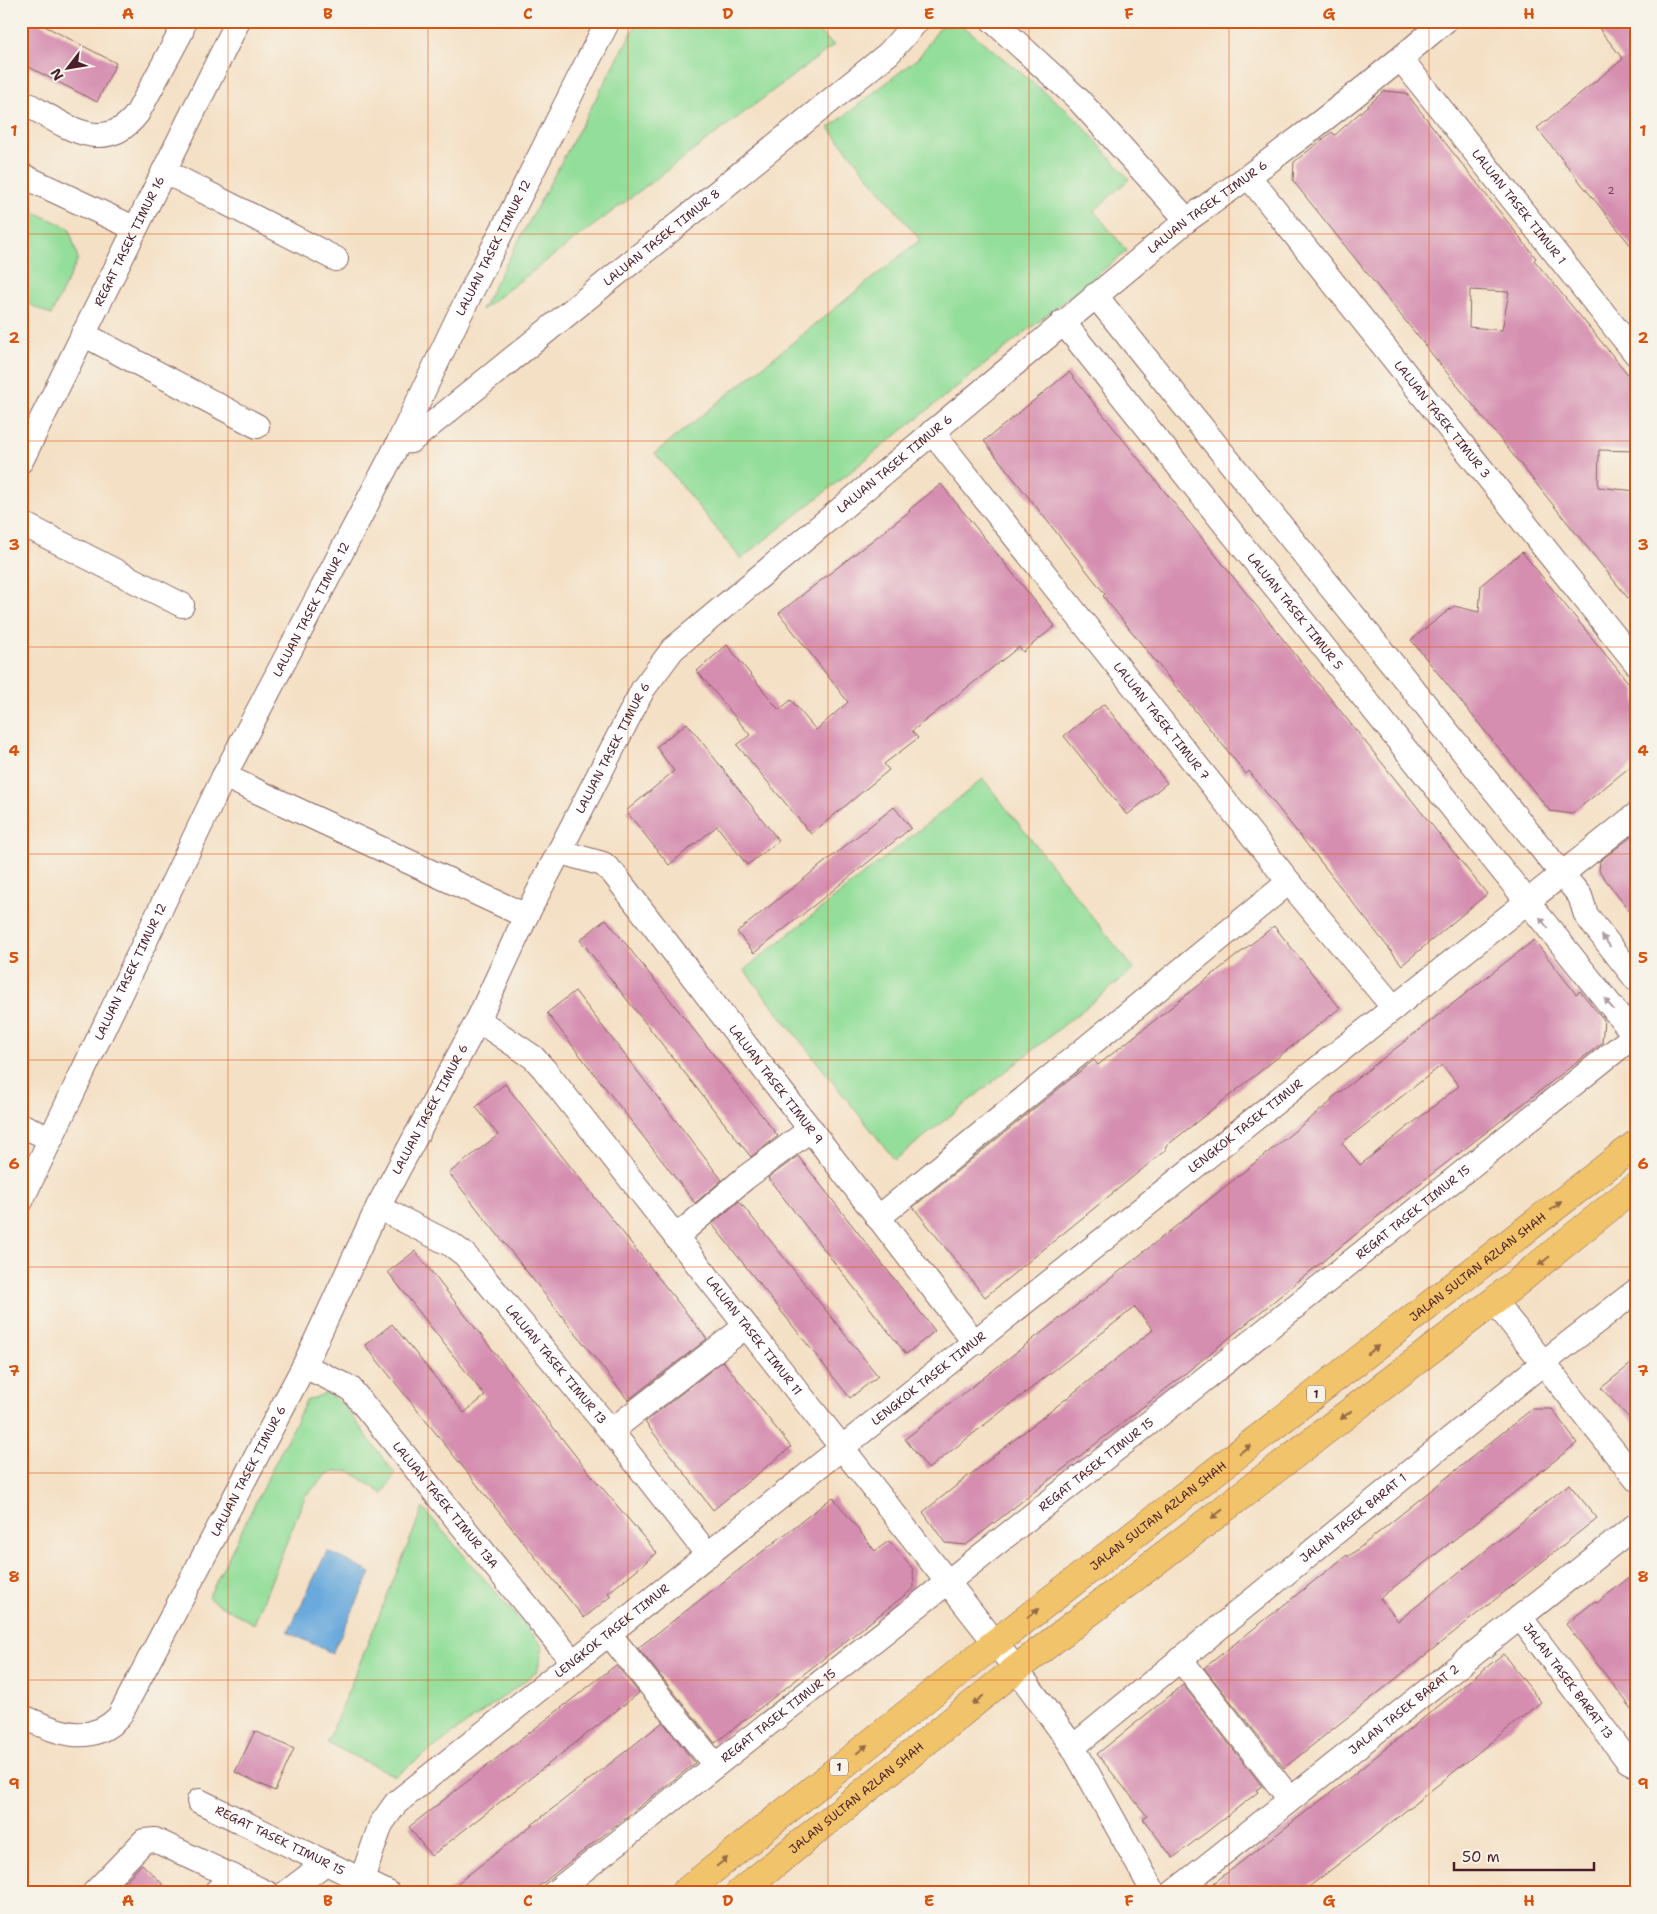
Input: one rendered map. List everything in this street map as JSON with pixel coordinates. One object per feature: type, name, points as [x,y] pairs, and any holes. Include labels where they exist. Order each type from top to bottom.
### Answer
[{"type":"main road","name":"JALAN SULTAN AZLAN SHAH","points":[[684,1893],[995,1642],[1636,1144]]},
{"type":"main road","name":"JALAN SULTAN AZLAN SHAH","points":[[740,1893],[1016,1669],[1494,1301],[1636,1186]]},
{"type":"street","points":[[21,102],[84,133],[98,137],[112,135],[128,126],[137,114],[181,32],[184,21]]},
{"type":"street","name":"REGAT TASEK TIMUR 16","points":[[21,461],[134,228],[238,21]]},
{"type":"street","name":"LALUAN TASEK TIMUR 12","points":[[21,1201],[224,776],[399,442],[456,320],[608,21]]},
{"type":"street","name":"LALUAN TASEK TIMUR 8","points":[[399,442],[411,441],[889,53],[917,21]]},
{"type":"street","points":[[993,21],[1077,98],[1187,220]]},
{"type":"street","name":"LALUAN TASEK TIMUR 6","points":[[21,1716],[67,1734],[99,1732],[109,1727],[119,1717],[304,1366],[378,1207],[478,1020],[526,916],[643,688],[673,650],[1095,295],[1187,220],[1249,177],[1401,59],[1445,21]]},
{"type":"street","name":"LALUAN TASEK TIMUR 1","points":[[1401,59],[1636,354]]},
{"type":"street","points":[[164,171],[336,259]]},
{"type":"street","points":[[21,175],[134,228]]},
{"type":"street","name":"LALUAN TASEK TIMUR 3","points":[[1249,177],[1636,663]]},
{"type":"street","points":[[1095,295],[1580,896],[1586,915],[1636,979]]},
{"type":"street","name":"LALUAN TASEK TIMUR 5","points":[[1063,322],[1527,900]]},
{"type":"street","points":[[83,334],[257,426]]},
{"type":"street","name":"LALUAN TASEK TIMUR 7","points":[[932,432],[1289,882],[1394,1008]]},
{"type":"street","points":[[21,523],[182,605]]},
{"type":"street","points":[[224,776],[526,916]]},
{"type":"street","name":"LENGKOK TASEK TIMUR","points":[[362,1880],[381,1824],[396,1803],[1636,815]]},
{"type":"street","name":"LALUAN TASEK TIMUR 9","points":[[560,852],[602,864],[613,873],[975,1343]]},
{"type":"street","points":[[878,1218],[1289,882]]},
{"type":"street","points":[[1580,896],[1597,903],[1636,953]]},
{"type":"street","points":[[1527,900],[1583,973],[1635,1036]]},
{"type":"street","name":"LALUAN TASEK TIMUR 11","points":[[478,1020],[533,1057],[544,1069],[1016,1669],[1073,1746],[1154,1893]]},
{"type":"street","name":"REGAT TASEK TIMUR 15","points":[[554,1893],[948,1583],[1635,1036]]},
{"type":"street","points":[[21,1124],[51,1139]]},
{"type":"street","points":[[676,1237],[746,1178],[811,1129]]},
{"type":"street","name":"LALUAN TASEK TIMUR 13","points":[[378,1207],[452,1245],[465,1255],[612,1431],[708,1555]]},
{"type":"street","name":"JALAN TASEK BARAT 1","points":[[1073,1746],[1543,1363],[1636,1291]]},
{"type":"street","points":[[1494,1301],[1636,1479]]},
{"type":"street","points":[[612,1431],[746,1326]]},
{"type":"street","name":"LALUAN TASEK TIMUR 13A","points":[[304,1366],[350,1388],[573,1662]]},
{"type":"street","name":"JALAN TASEK BARAT 2","points":[[1173,1893],[1636,1525]]},
{"type":"street","name":"JALAN TASEK BARAT 13","points":[[1520,1617],[1628,1761],[1636,1765]]},
{"type":"street","points":[[609,1634],[715,1765]]},
{"type":"street","points":[[1180,1659],[1290,1799]]},
{"type":"street","name":"REGAT TASEK TIMUR 15","points":[[199,1801],[324,1864],[388,1893]]},
{"type":"street","points":[[94,1893],[144,1841],[149,1840],[155,1840],[267,1893]]},
{"type":"street","points":[[286,1893],[324,1864]]},
{"type":"street","points":[[215,1893],[232,1876]]},
{"type":"green space","points":[[638,21],[806,21],[834,45],[481,310]]},
{"type":"green space","points":[[962,25],[1075,117],[1129,179],[1094,211],[1127,251],[741,559],[655,453],[920,240],[829,128],[919,57],[941,26]]},
{"type":"green space","points":[[21,206],[69,228],[78,259],[51,315],[21,300]]},
{"type":"green space","points":[[983,779],[1134,969],[895,1160],[744,970]]},
{"type":"green space","points":[[326,1393],[342,1403],[395,1474],[383,1494],[350,1471],[329,1473],[305,1496],[254,1624],[208,1598],[306,1401]]},
{"type":"green space","points":[[423,1508],[543,1647],[537,1672],[395,1776],[327,1743]]},
{"type":"water","points":[[327,1551],[371,1573],[332,1653],[288,1632]]},
{"type":"building","points":[[21,21],[35,21],[116,63],[97,102],[21,63]]},
{"type":"building","points":[[1593,21],[1636,21],[1636,252],[1537,128],[1623,59]]},
{"type":"building","points":[[1384,91],[1406,93],[1536,258],[1534,260],[1636,384],[1636,451],[1599,450],[1598,487],[1636,491],[1636,608],[1293,181],[1294,162],[1332,132],[1335,135]],"holes":[[[1470,290],[1509,292],[1502,330],[1469,327]]]},
{"type":"building","points":[[1069,372],[1487,894],[1402,965],[1249,771],[1246,774],[1103,596],[1105,594],[984,441]]},
{"type":"building","points":[[941,484],[1055,626],[1023,652],[1019,647],[912,731],[918,738],[884,764],[889,770],[811,834],[737,745],[750,735],[697,671],[727,645],[779,710],[791,700],[816,730],[848,702],[779,613],[910,511]]},
{"type":"building","points":[[1522,552],[1636,692],[1636,762],[1572,814],[1550,811],[1411,640],[1454,606],[1479,612],[1481,585]]},
{"type":"building","points":[[1104,704],[1167,783],[1127,815],[1064,736]]},
{"type":"building","points":[[687,723],[779,841],[747,865],[717,826],[669,865],[626,811],[674,771],[656,747]]},
{"type":"building","points":[[894,807],[911,828],[754,953],[737,932]]},
{"type":"building","points":[[1636,833],[1636,920],[1599,871],[1600,861]]},
{"type":"building","points":[[606,919],[778,1136],[751,1157],[580,940]]},
{"type":"building","points":[[1274,926],[1340,1008],[1165,1147],[1167,1149],[985,1297],[913,1207],[1094,1060],[1098,1065]]},
{"type":"building","points":[[1534,940],[1576,994],[1580,991],[1604,1020],[1602,1043],[1393,1204],[1176,1381],[966,1545],[945,1543],[923,1512],[1153,1330],[1135,1307],[928,1469],[905,1439],[1100,1287],[1332,1101],[1331,1099]],"holes":[[[1442,1065],[1459,1086],[1360,1165],[1342,1143]]]},
{"type":"building","points":[[575,991],[722,1180],[695,1203],[547,1013]]},
{"type":"building","points":[[505,1084],[707,1339],[628,1400],[449,1173],[498,1135],[476,1107]]},
{"type":"building","points":[[798,1156],[935,1331],[906,1354],[768,1178]]},
{"type":"building","points":[[739,1201],[878,1376],[850,1398],[712,1224]]},
{"type":"building","points":[[415,1251],[582,1464],[657,1553],[608,1593],[611,1596],[584,1618],[365,1345],[392,1324],[464,1413],[485,1396],[388,1272]]},
{"type":"building","points":[[1636,1360],[1636,1425],[1601,1388]]},
{"type":"building","points":[[723,1361],[791,1447],[713,1510],[645,1422]]},
{"type":"building","points":[[1532,1409],[1552,1409],[1577,1443],[1380,1598],[1398,1621],[1569,1484],[1597,1518],[1284,1768],[1204,1668],[1347,1555],[1348,1557]]},
{"type":"building","points":[[833,1497],[875,1551],[889,1541],[913,1569],[914,1588],[715,1743],[638,1648]]},
{"type":"building","points":[[1636,1572],[1636,1714],[1566,1624],[1595,1601],[1597,1603]]},
{"type":"building","points":[[1503,1654],[1541,1702],[1368,1841],[1301,1893],[1201,1893],[1338,1787]]},
{"type":"building","points":[[616,1665],[639,1693],[431,1856],[409,1827]]},
{"type":"building","points":[[1183,1685],[1262,1786],[1256,1790],[1258,1792],[1173,1858],[1143,1819],[1147,1816],[1097,1754]]},
{"type":"building","points":[[663,1722],[695,1763],[530,1893],[445,1893]]},
{"type":"building","points":[[255,1731],[294,1749],[275,1791],[235,1772]]},
{"type":"building","points":[[142,1864],[172,1893],[114,1893]]}]
